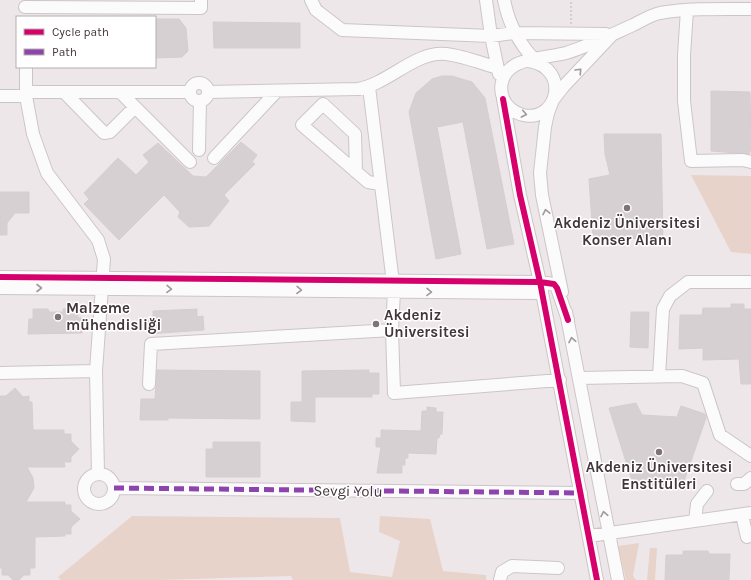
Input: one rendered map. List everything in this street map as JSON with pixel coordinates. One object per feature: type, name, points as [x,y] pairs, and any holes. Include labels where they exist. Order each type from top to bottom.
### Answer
[{"type":"street","points":[[26,8],[135,4],[201,8],[201,0]]},
{"type":"street","points":[[311,0],[316,10],[342,30],[491,36],[514,33],[612,34]]},
{"type":"street","points":[[486,0],[491,36],[520,195],[560,380],[597,580]]},
{"type":"street","points":[[504,0],[514,33],[534,61],[546,67],[552,74],[555,83],[556,92],[548,113],[545,127],[540,173],[542,195],[568,320],[618,580]]},
{"type":"street","points":[[612,34],[563,87],[548,108],[540,113],[532,116],[515,112],[502,94],[504,77],[512,67],[520,62],[534,61],[567,52],[659,13],[683,7],[751,9]]},
{"type":"street","points":[[683,7],[684,102],[691,161],[743,160],[751,162]]},
{"type":"street","points":[[199,150],[204,97],[206,86],[200,83],[193,85],[190,92],[192,98],[204,97],[276,92],[358,89],[369,87],[424,57],[446,54],[498,68]]},
{"type":"street","points":[[26,68],[26,94],[33,134],[47,173],[98,240],[104,259],[104,283],[96,371],[98,474]]},
{"type":"street","points":[[369,87],[393,286],[392,330],[394,394],[560,380]]},
{"type":"street","points":[[64,92],[104,133],[110,132],[135,107]]},
{"type":"street","points":[[0,96],[64,92],[190,92]]},
{"type":"street","points":[[120,92],[190,162]]},
{"type":"street","points":[[177,149],[199,150],[218,154],[276,92]]},
{"type":"street","points":[[356,172],[355,134],[323,104],[302,125],[356,172],[368,182],[380,184]]},
{"type":"street","points":[[0,277],[104,283],[541,287],[554,284],[557,288],[568,320]]},
{"type":"street","points":[[659,376],[663,309],[673,292],[688,282],[751,282]]},
{"type":"street","points":[[0,288],[104,283]]},
{"type":"street","points":[[149,384],[151,344],[392,330]]},
{"type":"street","points":[[0,373],[57,376],[96,371]]},
{"type":"street","points":[[579,378],[682,376],[703,383],[720,436],[751,456]]},
{"type":"street","points":[[98,474],[109,478],[114,488],[114,494],[106,503],[94,504],[89,501],[84,490],[84,484],[88,479],[98,474]]},
{"type":"street","points":[[737,484],[744,484],[751,478]]},
{"type":"street","name":"Sevgi Yolu","points":[[114,488],[581,493]]},
{"type":"street","points":[[696,521],[697,504],[707,491]]},
{"type":"street","points":[[589,536],[746,514],[747,537]]},
{"type":"street","points":[[500,580],[502,572],[512,566],[558,568]]},
{"type":"path","points":[[571,0],[571,34]]},
{"type":"shaded area","points":[[691,175],[751,176],[751,254],[731,252]]},
{"type":"shaded area","points":[[132,516],[340,518],[350,572],[392,577],[400,541],[379,532],[380,516],[430,519],[443,571],[486,575],[486,580],[293,580],[291,576],[161,580],[61,580],[58,577]]},
{"type":"shaded area","points":[[639,543],[633,576],[636,580],[626,580],[618,546]]},
{"type":"shaded area","points":[[650,548],[657,548],[655,580],[647,580]]},
{"type":"building","points":[[156,19],[179,19],[186,28],[188,51],[182,57],[156,58]]},
{"type":"building","points":[[213,22],[300,23],[300,48],[214,48]]},
{"type":"building","points":[[442,76],[452,76],[472,82],[485,98],[514,244],[487,249],[463,122],[437,127],[461,254],[436,259],[409,112],[416,93],[432,79]]},
{"type":"building","points":[[711,91],[750,92],[751,149],[749,154],[711,151]]},
{"type":"building","name":"Akdeniz Üniversitesi Konser Alanı","points":[[604,134],[661,134],[663,240],[593,237],[589,179],[610,175],[605,154]]},
{"type":"building","points":[[241,142],[257,155],[252,162],[255,164],[224,195],[229,201],[209,226],[189,227],[178,217],[180,212],[164,195],[119,240],[84,204],[89,199],[84,193],[118,158],[136,175],[149,162],[143,155],[158,143],[193,176],[206,177]]},
{"type":"building","points":[[0,192],[29,192],[29,213],[15,213],[7,223],[7,235],[0,235]]},
{"type":"building","points":[[731,304],[744,304],[744,309],[751,309],[751,384],[741,384],[739,359],[703,360],[703,348],[679,349],[680,315],[702,315],[703,308],[731,308]]},
{"type":"building","points":[[78,308],[78,318],[82,318],[82,333],[28,334],[29,319],[33,319],[33,309],[48,309],[49,312],[63,312],[63,309]]},
{"type":"building","points":[[197,309],[197,317],[203,316],[204,330],[148,334],[148,320],[153,319],[153,311]]},
{"type":"building","points":[[631,312],[649,312],[648,348],[630,347]]},
{"type":"building","points":[[157,370],[260,371],[260,419],[168,418],[168,420],[140,420],[141,399],[155,399]]},
{"type":"building","points":[[369,370],[369,373],[379,373],[379,394],[372,394],[372,397],[315,397],[315,422],[291,421],[291,402],[302,402],[302,371]]},
{"type":"building","points":[[15,388],[23,397],[29,396],[29,402],[32,402],[33,430],[64,430],[64,434],[71,434],[71,441],[79,449],[71,457],[71,462],[64,462],[65,467],[27,467],[33,478],[34,488],[26,502],[65,502],[65,505],[71,505],[71,511],[80,519],[71,527],[71,534],[65,534],[65,536],[35,537],[35,568],[30,568],[30,575],[24,575],[19,580],[13,580],[8,575],[2,575],[2,568],[0,568],[0,396],[6,396]]},
{"type":"building","name":"Akdeniz Üniversitesi Enstitüleri","points":[[636,403],[642,415],[677,417],[681,406],[705,414],[706,418],[682,487],[634,487],[609,408]]},
{"type":"building","points":[[427,407],[436,408],[436,412],[443,412],[442,434],[440,434],[439,438],[437,438],[436,454],[408,453],[408,458],[405,458],[405,465],[402,465],[402,473],[377,473],[381,447],[376,447],[376,438],[381,438],[381,430],[421,431],[422,411],[427,411]]},
{"type":"building","points":[[213,442],[260,442],[260,477],[206,477],[206,449],[213,449]]},
{"type":"building","points":[[683,551],[708,551],[709,554],[730,554],[729,580],[665,580],[666,555],[683,555]]},
{"type":"marked path","points":[[114,488],[581,493]]},
{"type":"cycle path","points":[[503,99],[520,195],[540,282],[597,580]]},
{"type":"cycle path","points":[[0,277],[540,282],[554,284],[557,288],[568,320]]},
{"type":"place","name":"Akdeniz Üniversitesi Konser Alanı","points":[[627,208]]},
{"type":"place","name":"Malzeme mühendisliği","points":[[58,317]]},
{"type":"place","name":"Akdeniz Üniversitesi","points":[[376,324]]},
{"type":"place","name":"Akdeniz Üniversitesi Enstitüleri","points":[[659,452]]}]
